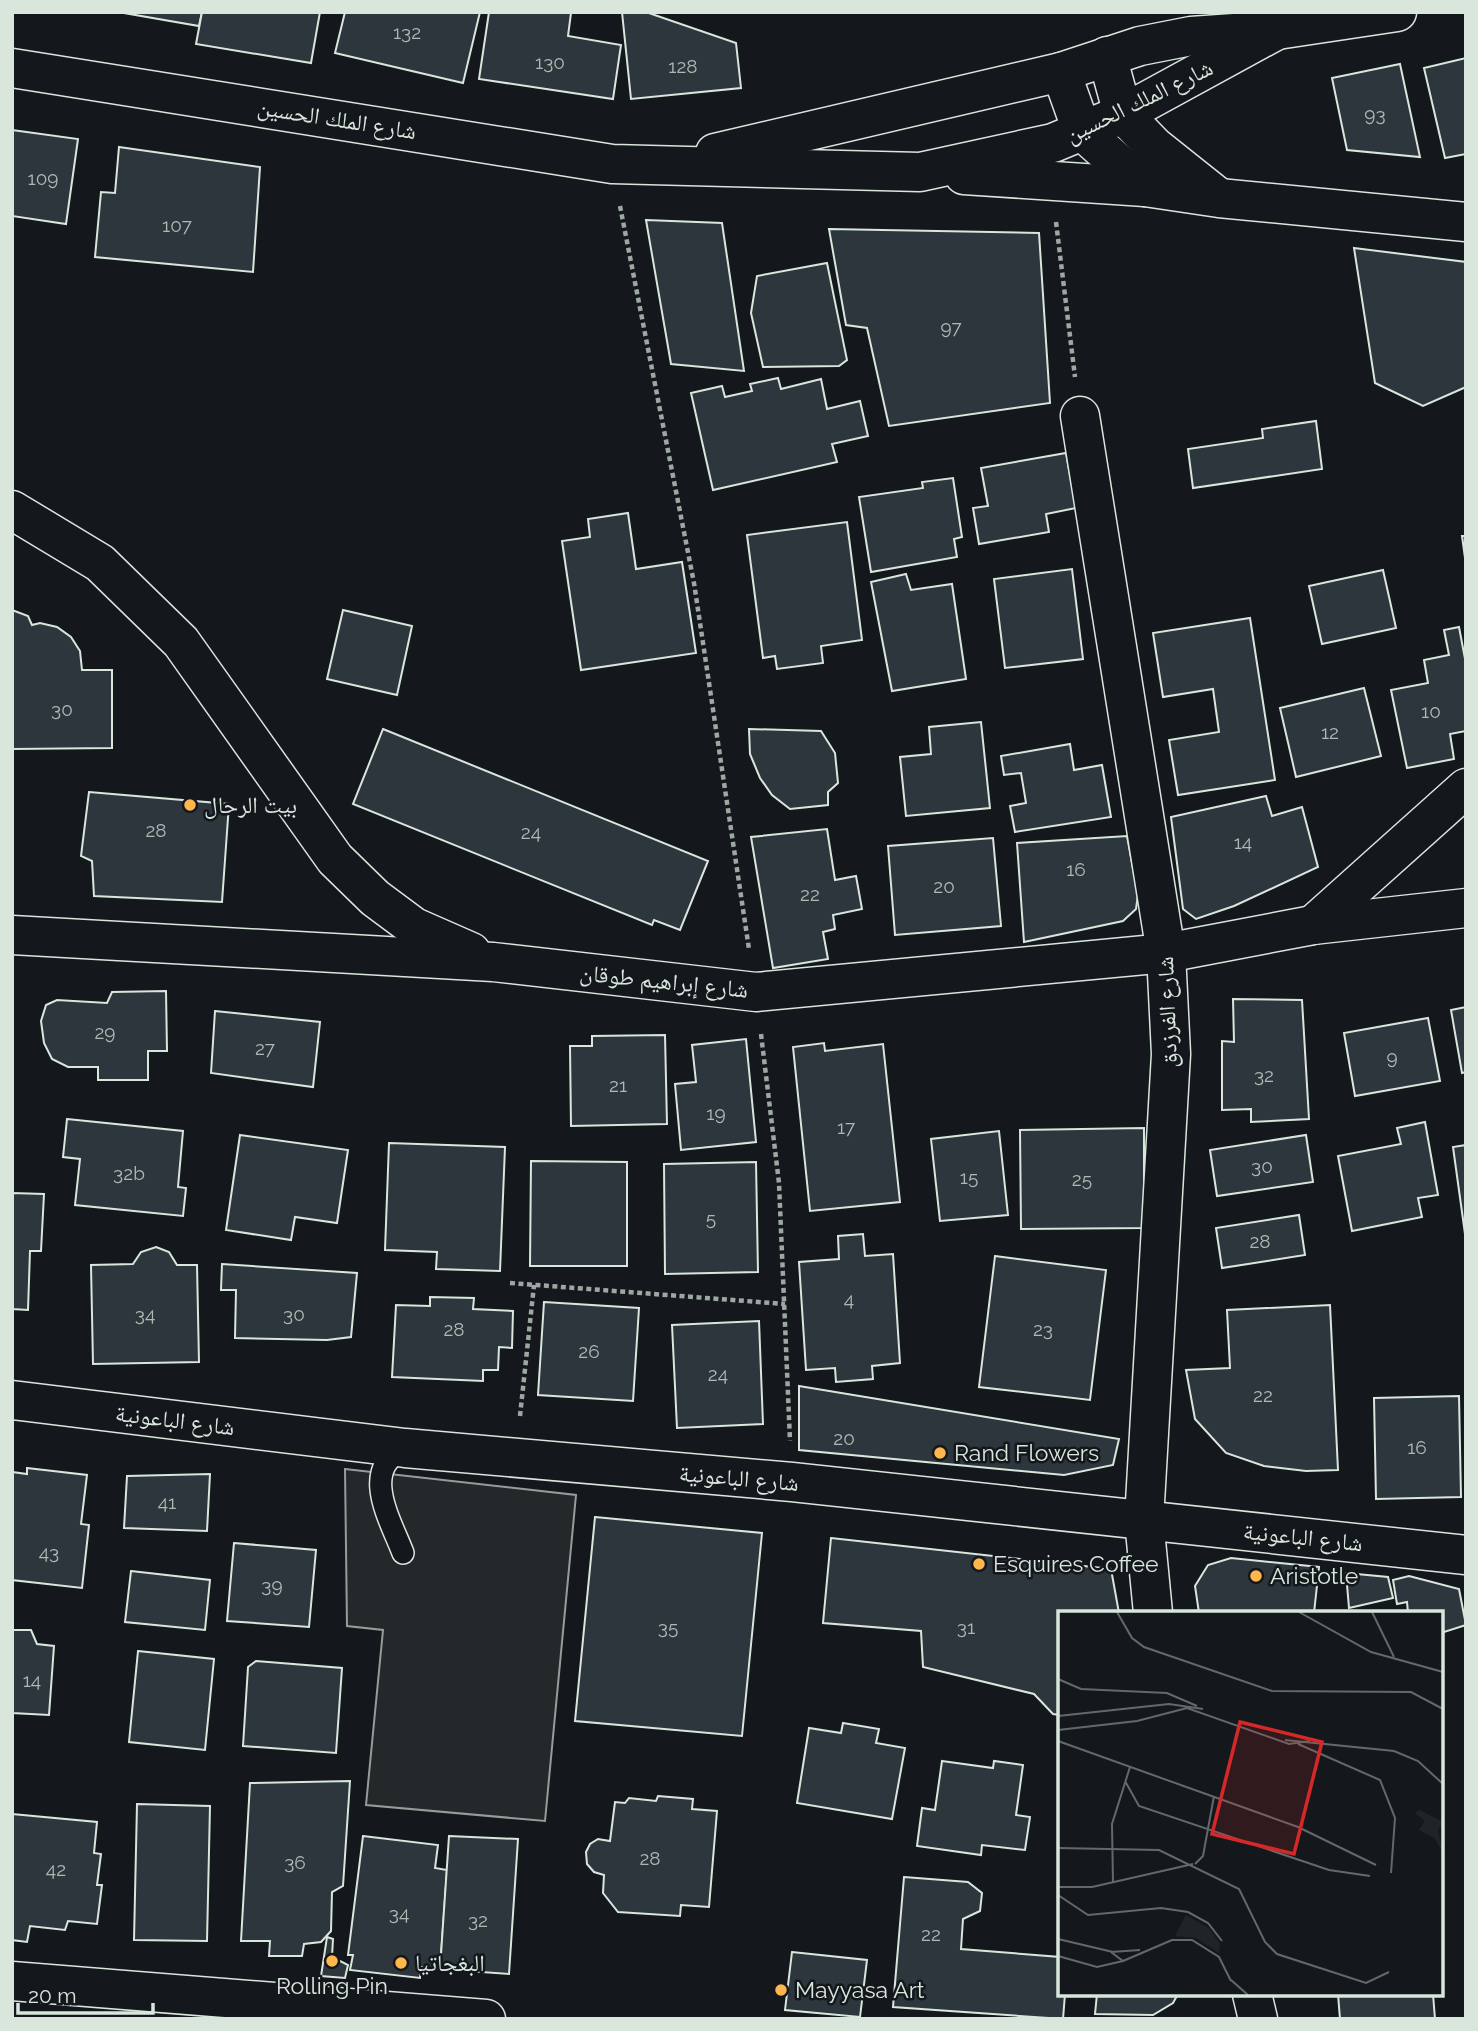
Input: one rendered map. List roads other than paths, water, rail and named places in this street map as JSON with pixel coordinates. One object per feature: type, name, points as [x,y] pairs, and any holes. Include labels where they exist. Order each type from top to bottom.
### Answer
[{"type":"street","name":"شارع الملك الحسين","points":[[662,166],[1061,72],[1140,46],[1191,36],[1277,30],[1397,12]]},
{"type":"street","name":"شارع الملك الحسين","points":[[12,68],[612,164],[920,172],[1054,143],[1123,114],[1277,30]]},
{"type":"street","points":[[1108,56],[1123,114],[1154,146],[1219,198]]},
{"type":"street","points":[[1061,72],[1082,131],[1145,187]]},
{"type":"street","points":[[920,172],[1145,187],[1219,198],[1466,222]]},
{"type":"street","name":"شارع الفرزدق","points":[[1080,416],[1166,953],[1171,1054],[1144,1520],[1153,1611]]},
{"type":"street","points":[[12,510],[100,563],[181,642],[335,859],[375,898],[414,927],[493,962]]},
{"type":"street","points":[[1313,925],[1466,788]]},
{"type":"street","name":"شارع إبراهيم طوقان","points":[[12,935],[493,962],[756,992],[1166,953],[1313,925],[1466,908]]},
{"type":"street","name":"شارع الباعونية","points":[[12,1400],[405,1448],[792,1482],[1466,1555]]},
{"type":"street","points":[[12,1981],[486,2019]]},
{"type":"street","points":[[1252,1996],[1258,2019]]},
{"type":"lane","points":[[403,1553],[380,1493],[379,1479],[384,1463],[405,1448]]},
{"type":"place","name":"بيت الرحال","points":[[190,805]]},
{"type":"place","name":"Rand Flowers","points":[[940,1453]]},
{"type":"place","name":"Esquires Coffee","points":[[979,1564]]},
{"type":"place","name":"Aristotle","points":[[1256,1576]]},
{"type":"place","name":"Rolling Pin","points":[[332,1961]]},
{"type":"place","name":"البغجاتيا","points":[[401,1963]]},
{"type":"place","name":"Mayyasa Art","points":[[781,1990]]}]
